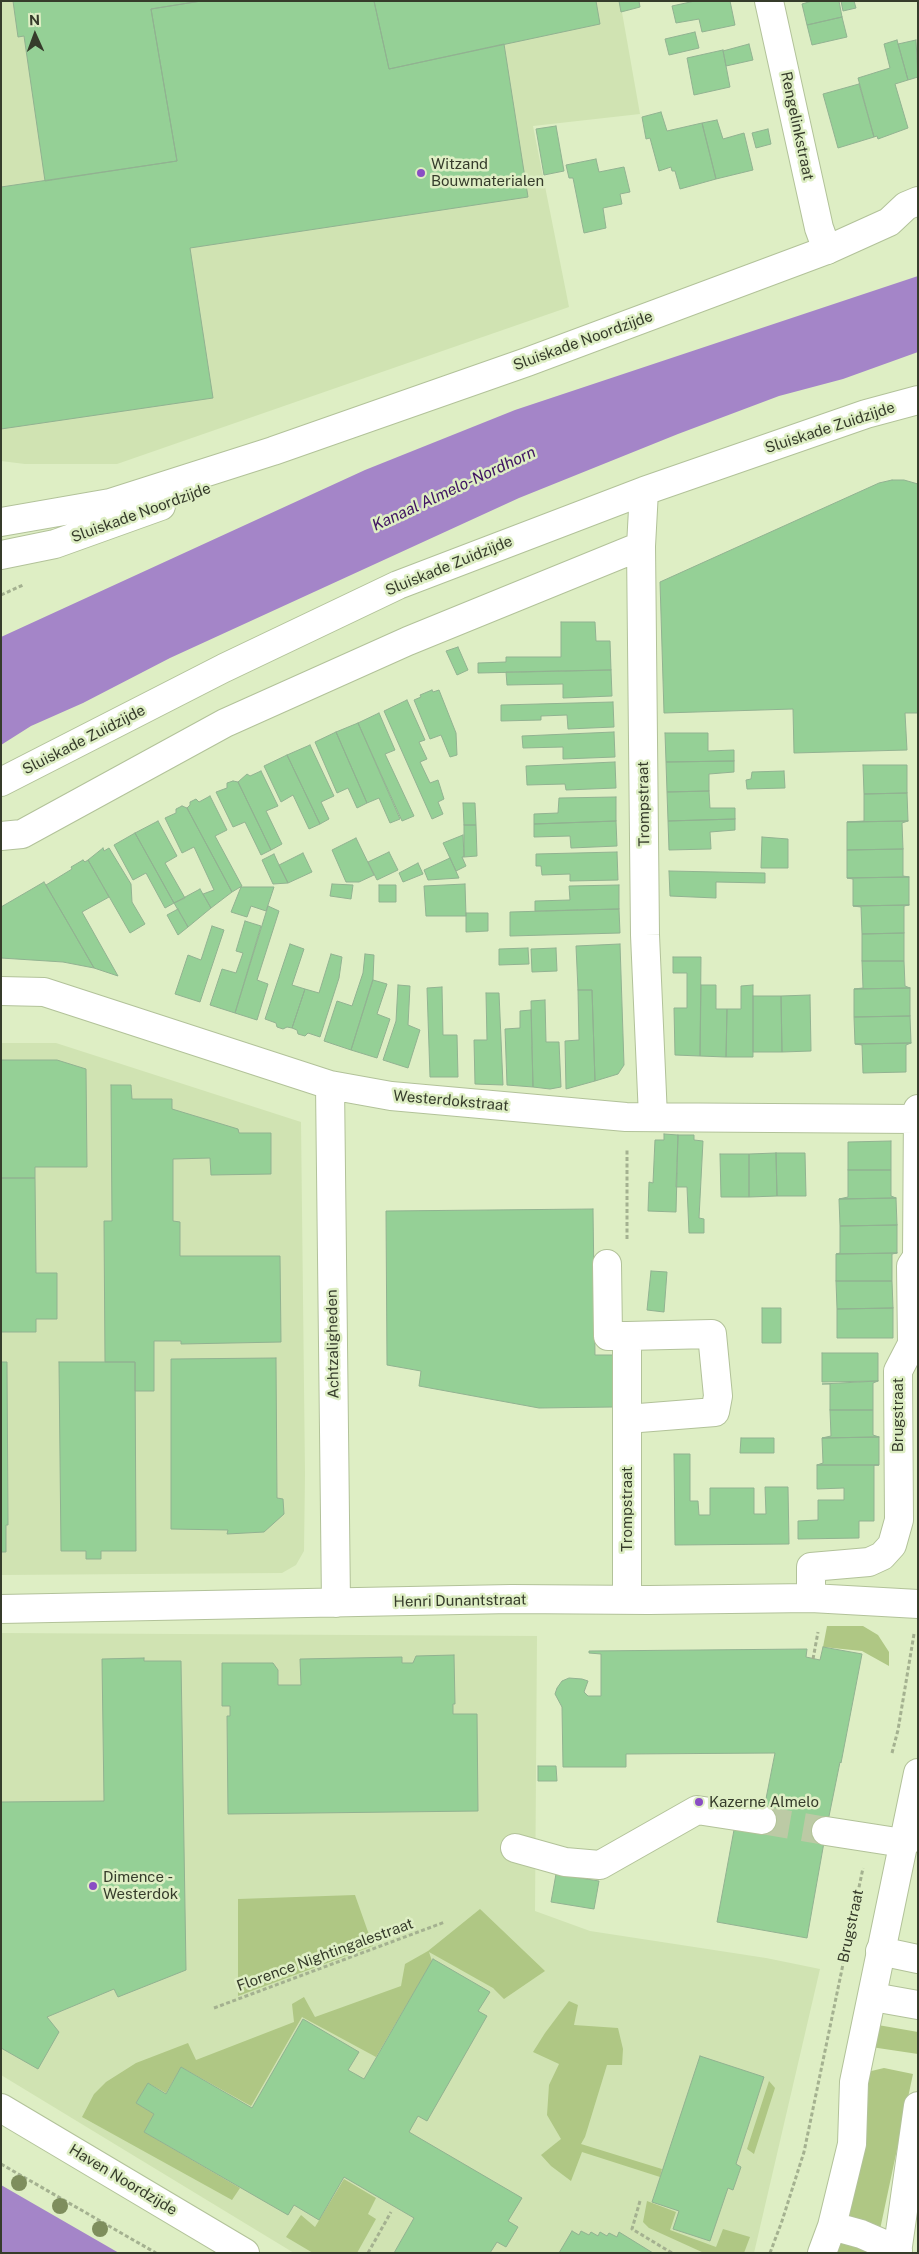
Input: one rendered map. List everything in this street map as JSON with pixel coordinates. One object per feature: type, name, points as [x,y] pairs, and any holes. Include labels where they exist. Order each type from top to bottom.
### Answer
[{"type":"street","name":"Rengelinkstraat","points":[[769,1],[819,228],[827,250]]},
{"type":"street","name":"Sluiskade Noordzijde","points":[[1,522],[110,503],[273,451],[527,362],[827,250],[889,222],[906,206],[918,201]]},
{"type":"street","name":"Sluiskade Noordzijde","points":[[889,222],[911,225],[918,223]]},
{"type":"street","name":"Sluiskade Zuidzijde","points":[[1,782],[224,668],[398,585],[644,491],[866,414],[918,400]]},
{"type":"street","name":"Sluiskade Noordzijde","points":[[1,555],[55,544],[238,477],[273,451]]},
{"type":"street","name":"Trompstraat","points":[[644,491],[641,546],[645,935],[653,1117]]},
{"type":"street","points":[[1,836],[22,834],[225,723],[408,641],[641,546]]},
{"type":"street","name":"Westerdokstraat","points":[[1,991],[44,992],[330,1084],[391,1096],[626,1117],[917,1114]]},
{"type":"street","name":"Achtzaligheden","points":[[330,1084],[336,1603]]},
{"type":"street","name":"Brugstraat","points":[[811,1598],[811,1567],[869,1562],[882,1556],[892,1545],[899,1520],[898,1371],[912,1344],[911,1266],[917,1257],[917,1114]]},
{"type":"street","points":[[607,1264],[608,1336],[712,1334],[718,1396],[715,1412],[627,1419]]},
{"type":"street","name":"Trompstraat","points":[[627,1336],[627,1600]]},
{"type":"street","name":"Henri Dunantstraat","points":[[1,1609],[511,1599],[811,1598],[917,1604]]},
{"type":"street","points":[[822,2253],[832,2226],[852,2144],[854,2082],[873,1997],[880,1951],[910,1839],[918,1773]]},
{"type":"street","points":[[515,1848],[565,1862],[600,1865],[697,1810],[762,1820]]},
{"type":"street","points":[[826,1831],[870,1839],[910,1839]]},
{"type":"street","points":[[880,1951],[918,1959]]},
{"type":"street","points":[[873,1997],[918,2005]]},
{"type":"street","points":[[832,2226],[861,2234],[897,2251],[918,2106]]},
{"type":"street","name":"Haven Noordzijde","points":[[1,2108],[245,2253]]},
{"type":"path","points":[[626,1117],[627,1243]]},
{"type":"path","points":[[891,1757],[912,1649],[917,1604]]},
{"type":"path","points":[[813,1659],[818,1632]]},
{"type":"path","name":"Brugstraat","points":[[770,2253],[804,2152],[870,1839]]},
{"type":"path","name":"Florence Nightingalestraat","points":[[214,2008],[445,1922]]},
{"type":"path","points":[[1,2164],[156,2253]]},
{"type":"path","points":[[640,2201],[632,2229],[672,2253]]},
{"type":"path","points":[[368,2253],[392,2212]]},
{"type":"shaded area","points":[[1,1],[620,1],[640,114],[533,126],[569,307],[117,464],[25,464],[1,461]]},
{"type":"shaded area","points":[[1,1043],[56,1043],[301,1122],[305,1474],[304,1551],[296,1565],[282,1573],[1,1575]]},
{"type":"shaded area","points":[[827,1626],[863,1626],[878,1635],[889,1652],[889,1666],[862,1651],[823,1647]]},
{"type":"shaded area","points":[[1,1633],[537,1636],[535,1911],[590,1931],[766,1958],[820,1969],[754,2253],[294,2253],[1,2075]]},
{"type":"shaded area","points":[[355,1895],[373,1946],[238,1996],[238,1899]]},
{"type":"shaded area","points":[[480,1909],[545,1971],[504,1999],[493,1988],[429,1952],[432,1961],[376,2057],[302,2017],[251,2106],[181,2067],[166,2093],[148,2083],[136,2103],[154,2114],[144,2132],[240,2188],[232,2200],[82,2117],[94,2094],[106,2082],[136,2063],[188,2043],[196,2060],[294,2022],[292,2004],[304,1997],[315,2017],[401,1986],[405,1964],[428,1951]]},
{"type":"shaded area","points":[[569,2001],[578,2005],[574,2025],[618,2028],[623,2049],[622,2065],[607,2065],[585,2137],[581,2144],[662,2169],[660,2177],[582,2152],[571,2181],[551,2166],[541,2155],[561,2139],[547,2115],[549,2085],[559,2064],[533,2052]]},
{"type":"shaded area","points":[[878,2025],[918,2032],[918,2054],[871,2047]]},
{"type":"shaded area","points":[[884,2068],[913,2074],[875,2253],[831,2253],[863,2073]]},
{"type":"shaded area","points":[[769,2081],[775,2088],[754,2154],[747,2149]]},
{"type":"shaded area","points":[[344,2179],[376,2198],[368,2214],[376,2219],[357,2253],[313,2253],[286,2237],[301,2215],[315,2227]]},
{"type":"shaded area","points":[[647,2201],[676,2212],[670,2230],[716,2247],[723,2229],[750,2237],[744,2253],[704,2253],[649,2228],[643,2222]]},
{"type":"water","name":"Kanaal Almelo-Nordhorn","points":[[918,276],[918,352],[843,379],[779,396],[678,434],[519,498],[170,658],[83,703],[31,726],[1,745],[1,637],[365,470],[515,410]]},
{"type":"water","points":[[1,2185],[119,2253],[1,2253]]},
{"type":"building","points":[[13,1],[201,1],[151,9],[177,161],[45,181],[24,36],[18,37]]},
{"type":"building","points":[[201,1],[374,1],[389,69],[504,44],[528,197],[190,248],[213,398],[1,429],[1,187],[177,161],[151,9]]},
{"type":"building","points":[[374,1],[596,1],[600,24],[389,69]]},
{"type":"building","points":[[619,1],[639,1],[640,7],[621,12]]},
{"type":"building","points":[[695,1],[730,1],[735,25],[702,32],[699,19],[676,23],[672,6]]},
{"type":"building","points":[[812,1],[839,1],[842,17],[807,25],[802,4]]},
{"type":"building","points":[[841,1],[854,1],[856,8],[843,11]]},
{"type":"building","points":[[842,17],[847,37],[812,45],[807,25]]},
{"type":"building","points":[[695,32],[699,48],[669,55],[665,39]]},
{"type":"building","points":[[897,40],[908,80],[895,84],[908,128],[878,139],[877,136],[874,137],[858,78],[890,68],[884,44]]},
{"type":"building","points":[[916,40],[918,77],[908,80],[898,44]]},
{"type":"building","points":[[749,44],[753,60],[726,66],[723,51]]},
{"type":"building","points":[[723,50],[730,87],[694,95],[687,58]]},
{"type":"building","points":[[859,84],[874,137],[838,148],[823,94]]},
{"type":"building","points":[[661,112],[667,131],[702,123],[716,179],[680,189],[675,171],[672,171],[671,167],[659,171],[650,138],[646,139],[642,117]]},
{"type":"building","points":[[717,120],[723,139],[744,133],[753,170],[716,179],[702,123]]},
{"type":"building","points":[[556,126],[564,171],[544,175],[536,129]]},
{"type":"building","points":[[768,129],[771,144],[756,148],[752,133]]},
{"type":"building","points":[[596,159],[599,172],[624,167],[630,192],[620,194],[622,204],[603,208],[606,228],[584,233],[573,178],[569,178],[566,165]]},
{"type":"building","points":[[904,480],[918,484],[918,713],[905,713],[907,750],[794,753],[793,709],[664,713],[660,582],[879,483]]},
{"type":"building","points":[[561,622],[595,622],[596,641],[610,641],[611,670],[478,673],[478,663],[506,662],[506,657],[561,657]]},
{"type":"building","points":[[458,647],[468,670],[457,675],[446,651]]},
{"type":"building","points":[[611,670],[612,696],[563,698],[563,684],[507,685],[506,672]]},
{"type":"building","points":[[432,690],[433,692],[439,690],[456,733],[457,755],[450,757],[441,735],[430,739],[414,700]]},
{"type":"building","points":[[407,700],[425,740],[419,742],[427,759],[420,762],[430,783],[438,780],[444,799],[438,802],[443,814],[432,819],[384,711]]},
{"type":"building","points":[[613,702],[614,727],[568,729],[567,715],[541,716],[541,720],[501,721],[501,705]]},
{"type":"building","points":[[379,713],[395,750],[385,754],[414,816],[402,821],[358,723]]},
{"type":"building","points":[[358,723],[400,819],[390,823],[379,798],[367,803],[336,732]]},
{"type":"building","points":[[336,732],[367,803],[357,808],[348,788],[337,793],[315,742]]},
{"type":"building","points":[[614,732],[615,757],[563,759],[563,747],[523,748],[522,736]]},
{"type":"building","points":[[665,733],[708,733],[708,751],[734,750],[734,761],[666,762]]},
{"type":"building","points":[[310,745],[334,796],[321,802],[329,819],[320,824],[287,755]]},
{"type":"building","points":[[287,755],[320,824],[309,829],[293,795],[281,802],[264,766]]},
{"type":"building","points":[[734,761],[734,772],[709,774],[709,791],[667,792],[666,762]]},
{"type":"building","points":[[615,762],[616,788],[566,790],[565,784],[527,785],[526,766]]},
{"type":"building","points":[[863,765],[907,765],[907,793],[864,794]]},
{"type":"building","points":[[261,771],[278,806],[266,811],[282,844],[271,850],[238,782],[247,774],[250,776]]},
{"type":"building","points":[[784,771],[785,788],[747,789],[746,780],[751,779],[752,772]]},
{"type":"building","points":[[238,782],[271,850],[261,855],[245,822],[233,827],[216,792],[227,788],[227,783]]},
{"type":"building","points":[[709,791],[710,808],[735,808],[735,819],[668,821],[667,792]]},
{"type":"building","points":[[907,793],[908,821],[847,822],[864,821],[864,794]]},
{"type":"building","points":[[210,796],[227,830],[215,836],[242,886],[232,892],[187,808],[190,802],[196,799],[199,802]]},
{"type":"building","points":[[616,797],[616,821],[534,824],[534,814],[558,813],[559,798]]},
{"type":"building","points":[[463,803],[475,803],[476,825],[464,825]]},
{"type":"building","points":[[182,806],[187,808],[232,892],[211,908],[203,894],[214,890],[194,847],[182,853],[165,818],[176,813],[176,809]]},
{"type":"building","points":[[735,819],[735,830],[710,832],[711,849],[669,850],[668,821]]},
{"type":"building","points":[[158,821],[177,856],[165,863],[185,898],[174,903],[135,833]]},
{"type":"building","points":[[616,821],[617,846],[571,848],[570,836],[534,837],[534,824]]},
{"type":"building","points":[[908,821],[902,823],[903,849],[847,850],[847,822]]},
{"type":"building","points":[[464,825],[476,825],[477,856],[464,857]]},
{"type":"building","points":[[135,833],[174,903],[165,908],[146,873],[133,880],[114,845]]},
{"type":"building","points":[[463,835],[464,857],[462,857],[466,866],[456,871],[443,843]]},
{"type":"building","points":[[762,837],[788,839],[788,868],[761,868]]},
{"type":"building","points":[[356,838],[374,875],[359,882],[346,882],[332,850]]},
{"type":"building","points":[[103,848],[104,851],[109,848],[131,884],[132,902],[145,924],[130,933],[88,860]]},
{"type":"building","points":[[903,849],[903,876],[909,877],[847,878],[847,850]]},
{"type":"building","points":[[389,852],[398,870],[377,880],[368,862]]},
{"type":"building","points":[[617,852],[618,880],[570,881],[570,874],[542,875],[541,866],[536,866],[536,854]]},
{"type":"building","points":[[303,853],[312,872],[288,883],[279,865]]},
{"type":"building","points":[[274,854],[288,883],[273,884],[262,860]]},
{"type":"building","points":[[450,858],[459,878],[428,880],[424,870]]},
{"type":"building","points":[[83,860],[85,862],[88,860],[109,897],[82,912],[118,976],[94,968],[46,885]]},
{"type":"building","points":[[418,863],[423,874],[403,882],[399,873]]},
{"type":"building","points":[[669,871],[765,873],[765,883],[716,882],[716,898],[670,896]]},
{"type":"building","points":[[909,877],[909,905],[853,906],[853,879],[847,878]]},
{"type":"building","points":[[44,882],[94,968],[63,962],[1,958],[1,907]]},
{"type":"building","points":[[332,884],[353,885],[351,899],[330,896]]},
{"type":"building","points":[[465,884],[466,916],[426,916],[424,886]]},
{"type":"building","points":[[379,885],[396,885],[396,902],[379,902]]},
{"type":"building","points":[[619,885],[619,909],[535,911],[535,901],[570,900],[569,886]]},
{"type":"building","points":[[241,887],[274,887],[266,911],[251,906],[247,917],[231,912]]},
{"type":"building","points":[[200,889],[211,908],[188,927],[174,903]]},
{"type":"building","points":[[909,905],[904,906],[904,933],[862,934],[861,907],[853,906]]},
{"type":"building","points":[[268,906],[279,911],[257,980],[268,984],[257,1020],[235,1013]]},
{"type":"building","points":[[178,909],[188,927],[178,935],[167,915]]},
{"type":"building","points":[[619,909],[620,933],[510,936],[510,912]]},
{"type":"building","points":[[466,913],[488,913],[488,931],[466,932]]},
{"type":"building","points":[[245,921],[261,926],[235,1013],[210,1005],[222,969],[236,973],[243,953],[236,951]]},
{"type":"building","points":[[212,926],[224,930],[200,1002],[175,994],[188,955],[201,960]]},
{"type":"building","points":[[904,933],[904,961],[862,961],[862,934]]},
{"type":"building","points":[[290,944],[304,949],[292,985],[305,989],[292,1028],[287,1027],[283,1029],[277,1027],[276,1023],[265,1019]]},
{"type":"building","points":[[620,944],[624,1065],[618,1074],[595,1081],[592,990],[578,990],[576,946]]},
{"type":"building","points":[[528,948],[529,964],[499,965],[499,949]]},
{"type":"building","points":[[556,948],[557,971],[532,972],[531,949]]},
{"type":"building","points":[[331,954],[342,957],[339,978],[320,1037],[308,1033],[305,1036],[298,1034],[297,1030],[292,1028],[305,989],[319,993]]},
{"type":"building","points":[[365,954],[374,955],[373,979],[351,1050],[324,1041],[337,1001],[352,1006],[363,973]]},
{"type":"building","points":[[673,957],[701,957],[700,1056],[675,1055],[674,1008],[687,1008],[687,973],[673,973]]},
{"type":"building","points":[[862,961],[904,961],[905,986],[910,988],[854,989],[863,988]]},
{"type":"building","points":[[373,980],[387,984],[377,1014],[390,1019],[377,1058],[351,1050]]},
{"type":"building","points":[[398,985],[410,986],[408,1025],[420,1030],[408,1068],[383,1060],[396,1021]]},
{"type":"building","points":[[701,985],[716,985],[716,1009],[727,1009],[726,1057],[700,1056]]},
{"type":"building","points":[[753,985],[753,1057],[726,1057],[727,1009],[741,1009],[741,986]]},
{"type":"building","points":[[442,987],[443,1035],[457,1035],[458,1077],[430,1077],[427,988]]},
{"type":"building","points":[[910,988],[910,1016],[854,1017],[854,989]]},
{"type":"building","points":[[578,990],[592,990],[595,1081],[566,1089],[565,1041],[579,1040]]},
{"type":"building","points":[[486,993],[499,993],[503,1085],[475,1084],[474,1040],[487,1040]]},
{"type":"building","points":[[810,995],[811,1051],[782,1052],[781,996]]},
{"type":"building","points":[[753,996],[781,996],[782,1052],[753,1052]]},
{"type":"building","points":[[545,1000],[546,1042],[559,1042],[561,1087],[550,1089],[533,1087],[531,1001]]},
{"type":"building","points":[[531,1010],[533,1087],[507,1085],[505,1029],[520,1028],[520,1011]]},
{"type":"building","points":[[910,1016],[911,1043],[855,1044],[854,1017]]},
{"type":"building","points":[[911,1043],[906,1045],[906,1072],[863,1073],[862,1045],[855,1044]]},
{"type":"building","points":[[1,1060],[57,1060],[86,1069],[87,1167],[35,1167],[35,1178],[1,1178]]},
{"type":"building","points":[[111,1085],[131,1085],[132,1099],[172,1099],[172,1109],[238,1129],[239,1133],[271,1133],[271,1174],[211,1175],[210,1158],[173,1159],[173,1221],[180,1222],[180,1256],[280,1256],[281,1342],[181,1344],[181,1341],[154,1341],[154,1391],[135,1391],[135,1362],[105,1362],[104,1221],[112,1221]]},
{"type":"building","points":[[664,1134],[678,1135],[676,1212],[648,1211],[649,1182],[653,1183],[655,1140],[664,1140]]},
{"type":"building","points":[[678,1135],[694,1135],[694,1140],[703,1141],[699,1218],[704,1219],[704,1233],[689,1233],[687,1187],[676,1187]]},
{"type":"building","points":[[891,1141],[891,1170],[848,1170],[848,1142]]},
{"type":"building","points":[[776,1153],[805,1153],[806,1196],[777,1196]]},
{"type":"building","points":[[776,1153],[777,1196],[749,1197],[749,1154]]},
{"type":"building","points":[[720,1154],[749,1154],[749,1197],[721,1197]]},
{"type":"building","points":[[848,1170],[891,1170],[891,1196],[896,1198],[839,1199],[848,1197]]},
{"type":"building","points":[[1,1178],[35,1178],[36,1273],[57,1273],[57,1319],[36,1319],[36,1332],[1,1332]]},
{"type":"building","points":[[896,1198],[897,1225],[840,1226],[839,1199]]},
{"type":"building","points":[[593,1209],[595,1355],[613,1355],[613,1407],[539,1408],[419,1386],[421,1371],[387,1365],[386,1211]]},
{"type":"building","points":[[897,1225],[897,1253],[836,1254],[840,1253],[840,1226]]},
{"type":"building","points":[[897,1253],[892,1254],[892,1281],[836,1281],[836,1254]]},
{"type":"building","points":[[651,1271],[667,1272],[664,1312],[647,1310]]},
{"type":"building","points":[[836,1281],[892,1281],[893,1308],[837,1309]]},
{"type":"building","points":[[762,1308],[781,1308],[781,1343],[762,1343]]},
{"type":"building","points":[[893,1308],[893,1338],[837,1338],[837,1309]]},
{"type":"building","points":[[822,1353],[878,1353],[878,1381],[822,1382]]},
{"type":"building","points":[[276,1358],[277,1498],[283,1499],[284,1514],[264,1532],[227,1534],[228,1530],[171,1529],[171,1359]]},
{"type":"building","points":[[1,1362],[7,1362],[8,1525],[6,1525],[6,1552],[1,1552]]},
{"type":"building","points":[[59,1362],[135,1362],[136,1551],[101,1551],[101,1559],[86,1559],[86,1551],[61,1551]]},
{"type":"building","points":[[878,1381],[873,1383],[873,1410],[830,1410],[830,1384],[822,1384]]},
{"type":"building","points":[[830,1410],[873,1410],[873,1435],[879,1437],[822,1438],[831,1436]]},
{"type":"building","points":[[879,1437],[879,1465],[817,1465],[823,1463],[822,1438]]},
{"type":"building","points":[[741,1438],[774,1438],[774,1453],[740,1453]]},
{"type":"building","points":[[674,1454],[690,1454],[690,1501],[698,1501],[699,1515],[710,1515],[710,1488],[754,1488],[754,1514],[766,1514],[765,1487],[788,1487],[789,1544],[675,1545]]},
{"type":"building","points":[[817,1465],[874,1465],[874,1521],[859,1521],[859,1538],[798,1539],[798,1521],[818,1520],[818,1500],[844,1500],[844,1488],[817,1489]]},
{"type":"building","points":[[823,1647],[862,1654],[826,1831],[807,1938],[717,1922],[736,1819],[761,1824],[775,1753],[626,1754],[626,1767],[563,1767],[562,1707],[555,1694],[557,1688],[562,1681],[569,1678],[582,1679],[588,1681],[584,1692],[588,1696],[601,1696],[601,1654],[589,1653],[589,1651],[807,1649],[806,1657],[820,1660]]},
{"type":"building","points":[[454,1655],[455,1704],[453,1704],[453,1714],[477,1714],[478,1811],[228,1814],[227,1716],[230,1716],[230,1706],[222,1706],[222,1663],[273,1663],[278,1670],[278,1685],[301,1685],[300,1659],[402,1657],[402,1663],[413,1663],[416,1656]]},
{"type":"building","name":"Dimence - Westerdok","points":[[144,1658],[144,1661],[181,1661],[186,1970],[118,1997],[114,1989],[47,2017],[59,2032],[38,2069],[1,2048],[1,1802],[104,1801],[102,1659]]},
{"type":"building","points":[[538,1766],[556,1766],[557,1781],[538,1781]]},
{"type":"building","points":[[556,1874],[599,1881],[594,1909],[551,1902]]},
{"type":"building","points":[[433,1959],[490,1992],[478,2011],[487,2016],[427,2121],[418,2116],[409,2132],[522,2198],[508,2221],[518,2227],[506,2247],[497,2242],[490,2253],[394,2253],[414,2218],[344,2177],[319,2220],[294,2205],[288,2215],[144,2132],[154,2114],[136,2103],[148,2083],[166,2094],[181,2067],[252,2108],[303,2019],[359,2052],[348,2070],[364,2079]]},
{"type":"building","points":[[700,2056],[764,2077],[736,2164],[741,2167],[733,2190],[728,2188],[710,2241],[673,2229],[679,2211],[652,2202]]},
{"type":"building","points":[[572,2231],[579,2235],[581,2231],[589,2235],[591,2232],[598,2236],[600,2232],[607,2236],[609,2233],[617,2237],[619,2232],[653,2253],[559,2253]]},
{"type":"tunnel","points":[[762,1820],[826,1831]]},
{"type":"place","name":"Witzand Bouwmaterialen","points":[[421,173]]},
{"type":"place","name":"Kazerne Almelo","points":[[699,1802]]},
{"type":"place","name":"Dimence - Westerdok","points":[[93,1886]]}]
